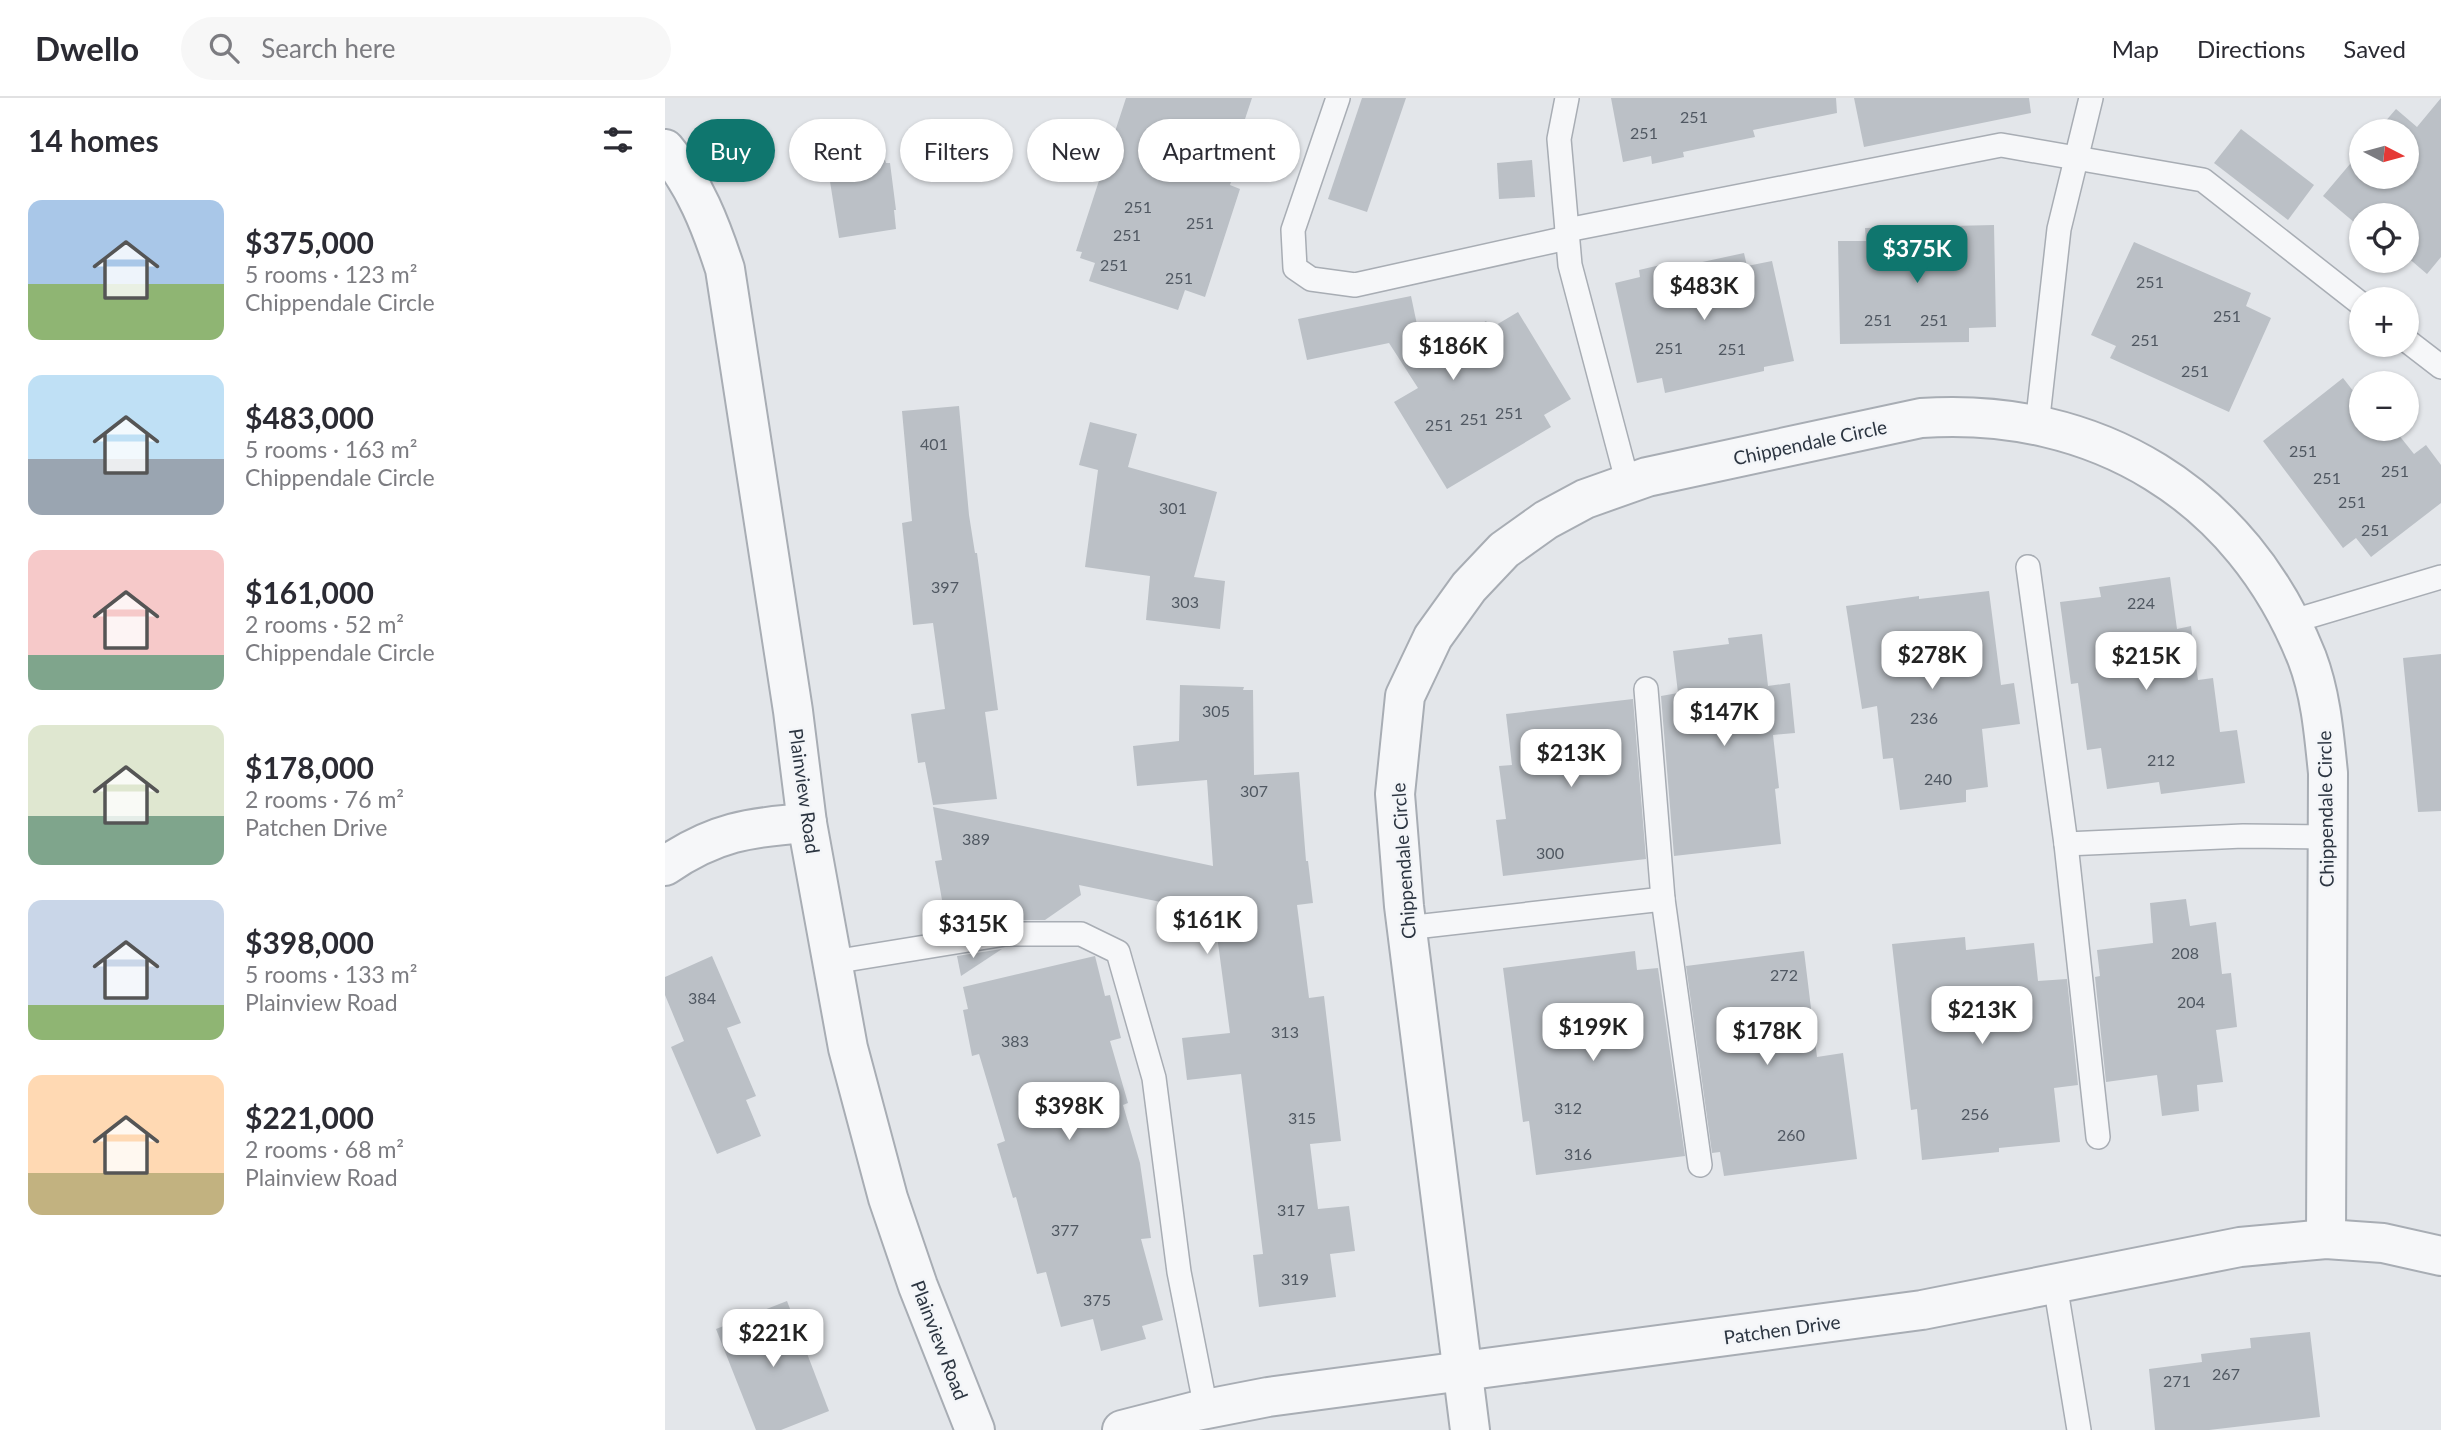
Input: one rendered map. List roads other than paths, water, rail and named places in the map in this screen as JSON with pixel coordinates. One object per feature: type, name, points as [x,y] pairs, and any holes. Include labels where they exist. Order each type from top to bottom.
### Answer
[{"type":"street","name":"Plainview Road","points":[[665,149],[697,197],[725,269],[793,712],[807,823],[848,1048],[888,1198],[918,1286],[975,1430]]},
{"type":"street","name":"Chippendale Circle","points":[[1471,1430],[1406,928],[1395,794],[1405,696],[1433,636],[1469,587],[1504,550],[1546,520],[1585,499],[1647,477],[1921,418],[1996,418],[2099,443],[2160,473],[2211,512],[2252,558],[2283,606],[2307,660],[2322,713],[2328,773],[2326,1239]]},
{"type":"street","points":[[665,866],[683,853],[730,832],[807,823]]},
{"type":"street","name":"Patchen Drive","points":[[1122,1430],[1268,1397],[1922,1310],[2240,1248],[2326,1239],[2383,1242],[2441,1256]]},
{"type":"lane","points":[[1338,98],[1293,230],[1295,268],[1311,279],[1355,285],[1567,234],[2001,145],[2203,180],[2349,295]]},
{"type":"lane","points":[[1567,98],[1559,139],[1570,265],[1628,484]]},
{"type":"lane","points":[[2037,426],[2059,229],[2091,98]]},
{"type":"lane","points":[[2419,350],[2441,367]]},
{"type":"lane","points":[[2028,567],[2066,844],[2098,1137]]},
{"type":"lane","points":[[2290,622],[2441,577]]},
{"type":"lane","points":[[1646,689],[1663,899],[1700,1166]]},
{"type":"lane","points":[[2066,844],[2243,836],[2327,837]]},
{"type":"lane","points":[[1406,928],[1663,899]]},
{"type":"lane","points":[[833,962],[1005,934],[1081,934],[1118,952],[1154,1078],[1179,1272],[1206,1409]]},
{"type":"lane","points":[[2055,1283],[2080,1430]]}]
